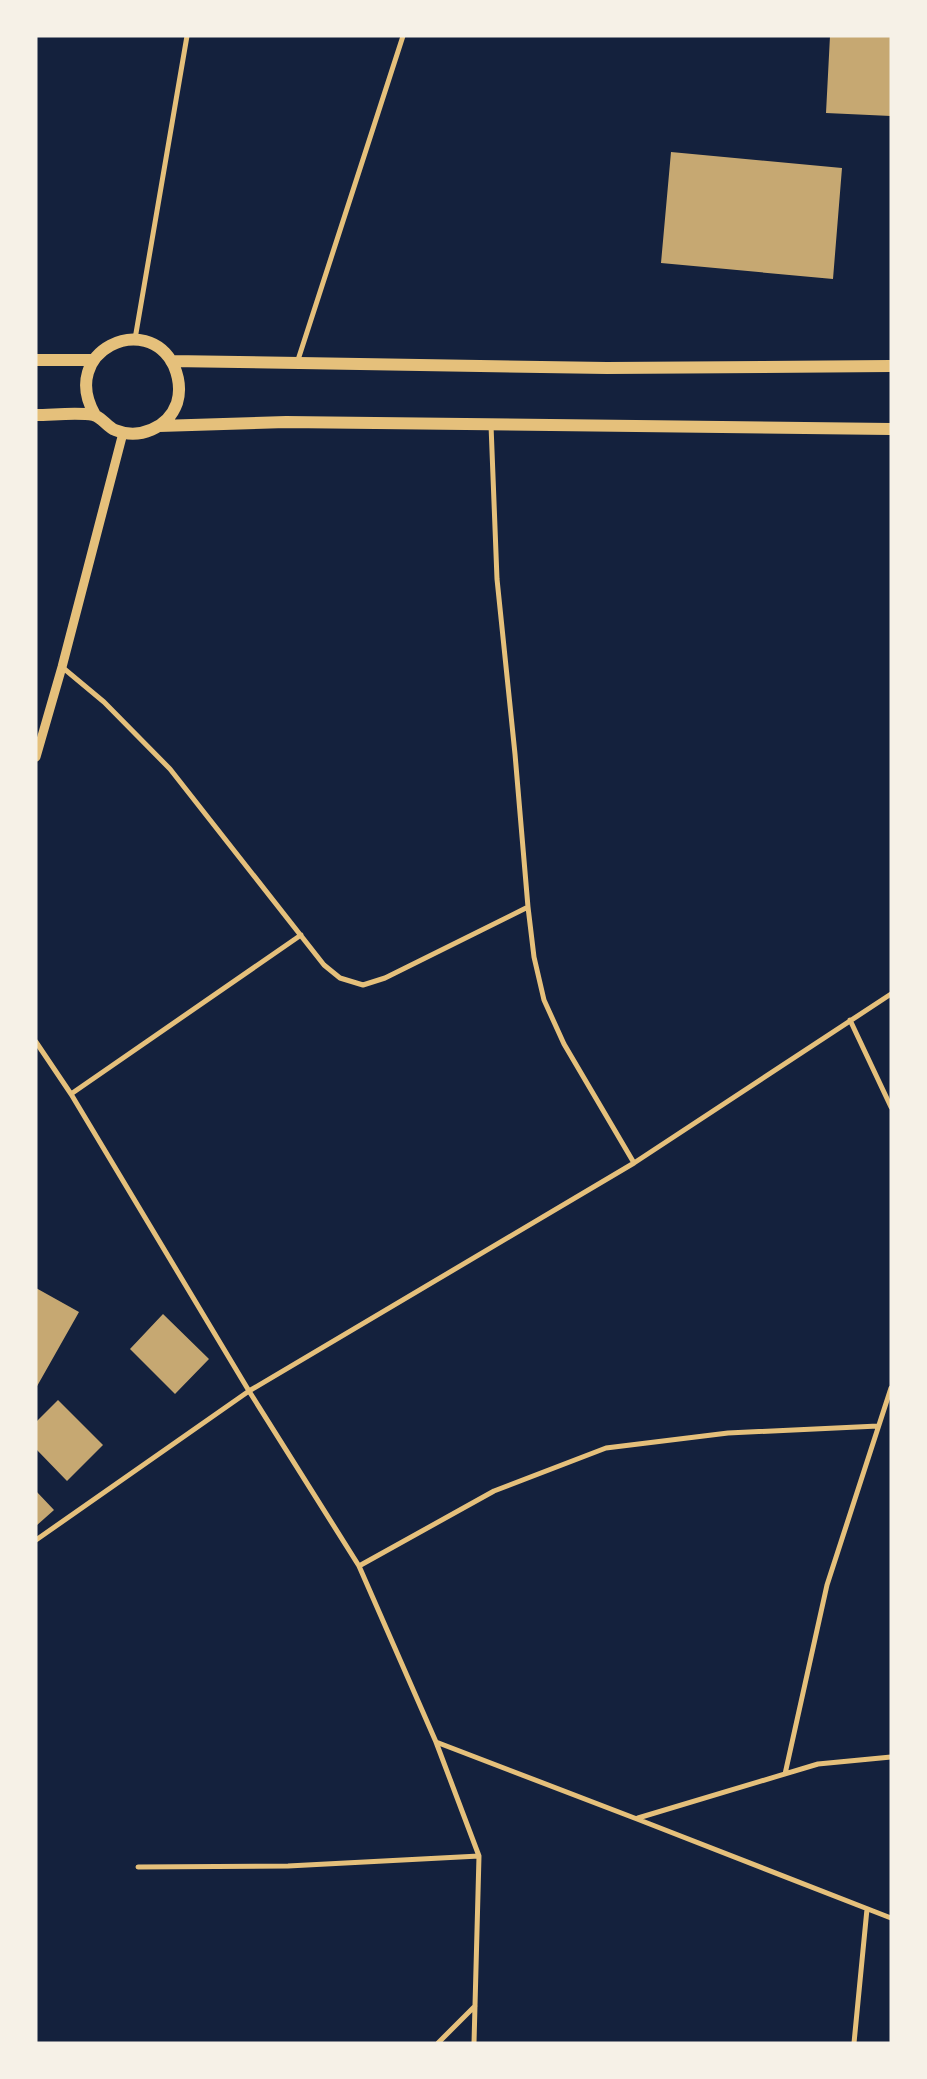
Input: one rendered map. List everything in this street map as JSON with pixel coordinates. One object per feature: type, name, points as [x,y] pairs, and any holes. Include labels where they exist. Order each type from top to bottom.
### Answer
[{"type":"main road","points":[[119,341],[149,342],[162,350],[178,374],[180,388],[170,416],[159,426],[148,432],[136,434],[123,433],[106,425],[95,415],[88,402],[85,387],[87,373],[94,360],[105,348],[119,341]]},
{"type":"main road","points":[[36,360],[94,360]]},
{"type":"main road","points":[[171,361],[607,368],[891,366]]},
{"type":"main road","points":[[36,415],[95,415]]},
{"type":"main road","points":[[159,426],[286,422],[891,429]]},
{"type":"street","points":[[134,340],[186,36]]},
{"type":"street","points":[[297,364],[404,36]]},
{"type":"street","points":[[491,425],[497,579],[534,957],[544,1000],[564,1044],[634,1163]]},
{"type":"street","points":[[36,757],[62,667],[123,433]]},
{"type":"street","points":[[62,667],[104,702],[170,769],[324,965],[340,978],[363,985],[385,978],[528,907]]},
{"type":"street","points":[[71,1094],[301,935]]},
{"type":"street","points":[[36,1540],[248,1391],[634,1163],[891,994]]},
{"type":"street","points":[[850,1020],[891,1107]]},
{"type":"street","points":[[36,1042],[71,1094],[248,1391],[359,1566],[436,1742],[480,1856],[474,2043]]},
{"type":"street","points":[[785,1774],[827,1585],[891,1388]]},
{"type":"street","points":[[359,1566],[494,1491],[606,1448],[728,1433],[878,1426]]},
{"type":"street","points":[[436,1742],[891,1918]]},
{"type":"street","points":[[637,1819],[818,1764],[891,1756]]},
{"type":"street","points":[[138,1867],[288,1866],[480,1856]]},
{"type":"street","points":[[854,2043],[866,1909]]},
{"type":"street","points":[[438,2043],[475,2006]]},
{"type":"building","points":[[830,36],[891,36],[891,116],[826,113]]},
{"type":"building","points":[[671,152],[842,168],[833,279],[661,263]]},
{"type":"building","points":[[36,1288],[79,1312],[36,1388]]},
{"type":"building","points":[[163,1314],[209,1359],[175,1394],[130,1349]]},
{"type":"building","points":[[58,1400],[103,1445],[67,1481],[36,1449],[36,1422]]},
{"type":"building","points":[[36,1491],[54,1510],[36,1526]]}]
